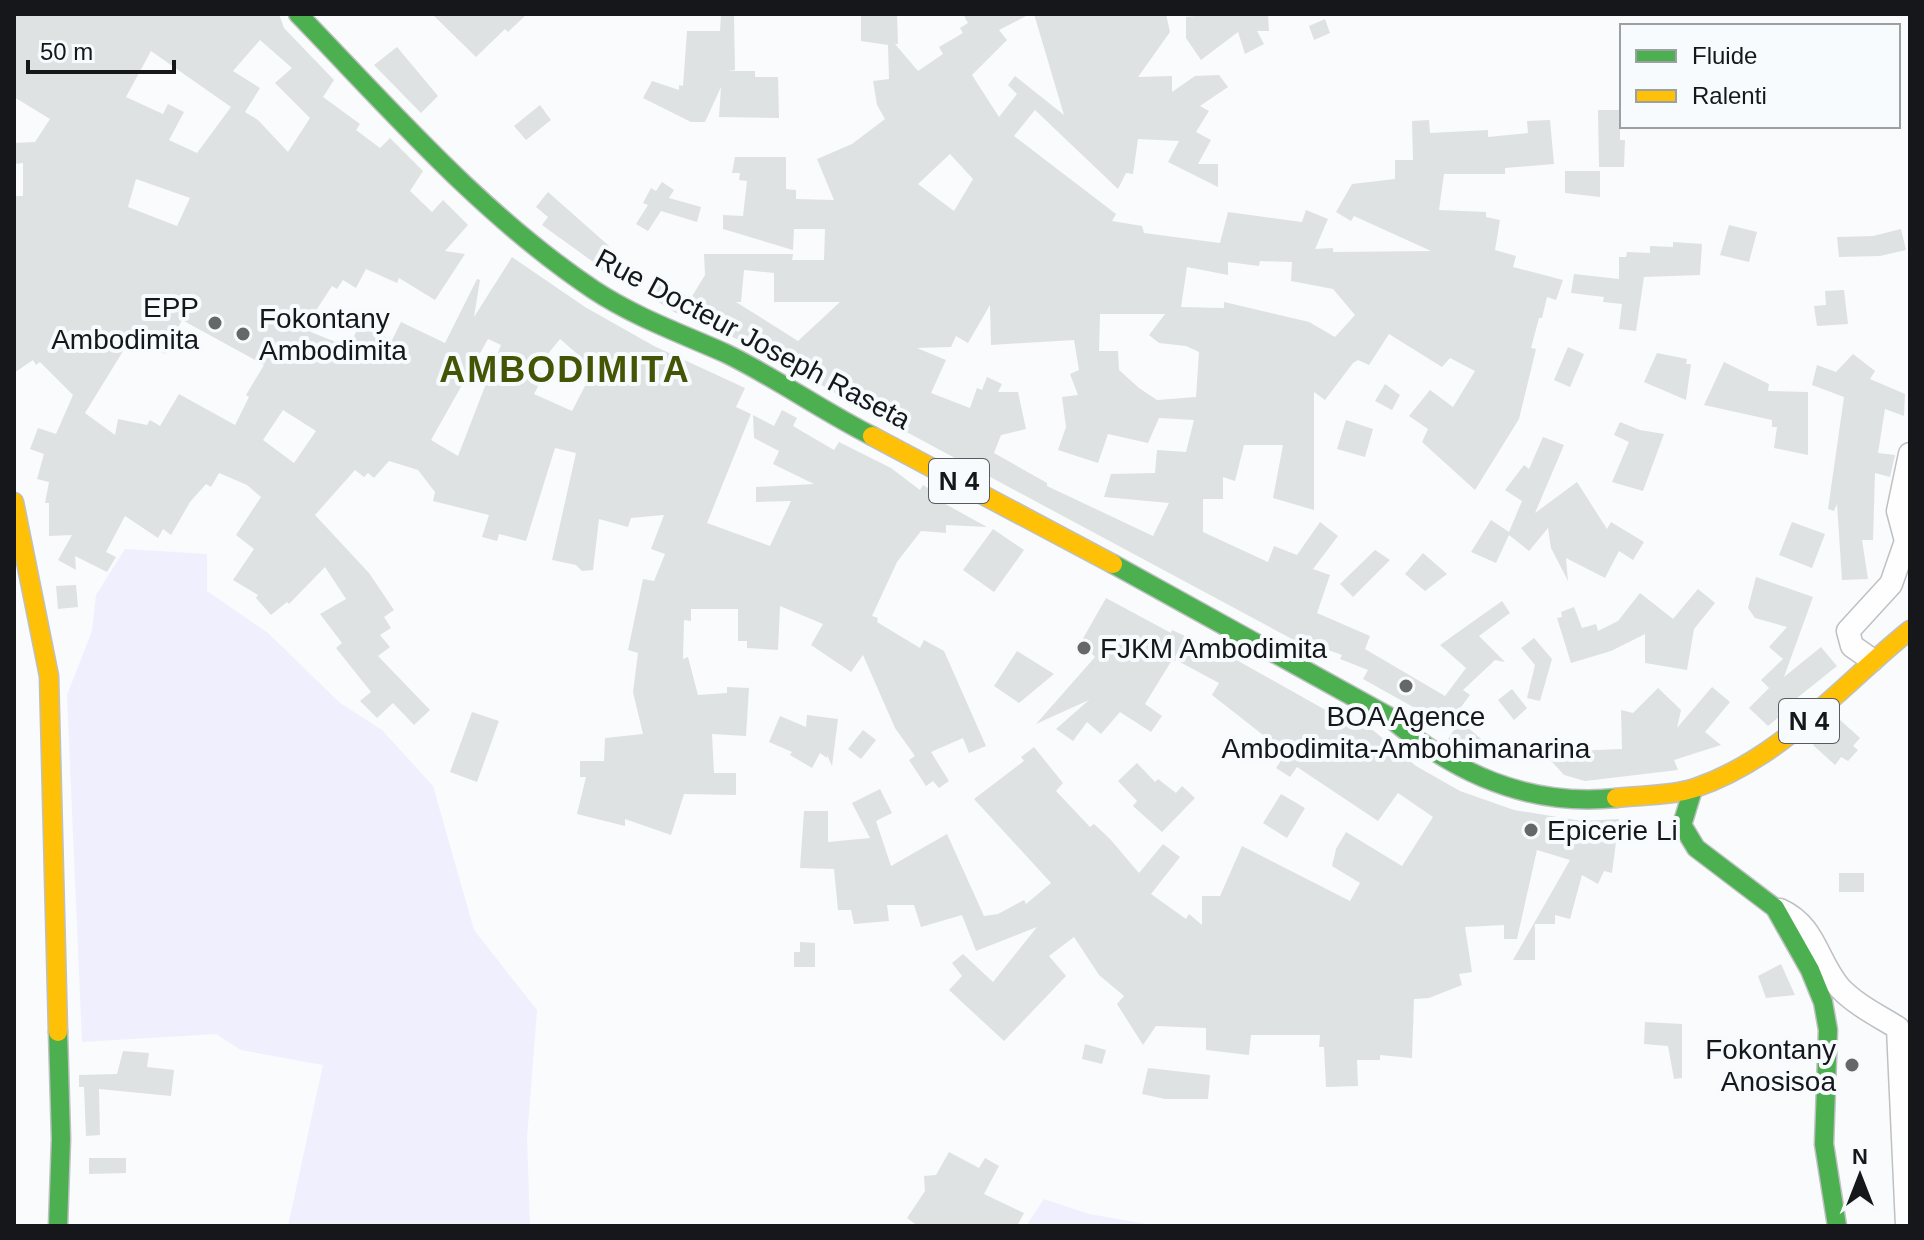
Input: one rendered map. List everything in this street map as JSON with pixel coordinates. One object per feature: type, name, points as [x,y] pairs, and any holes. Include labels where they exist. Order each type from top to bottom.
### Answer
[{"type":"main road","name":"Rue Docteur Joseph Raseta","points":[[298,14],[423,144],[523,236],[595,290],[664,329],[726,354],[837,418],[1305,669],[1388,716],[1426,749],[1467,772],[1517,790],[1585,801],[1693,789],[1750,762],[1802,728],[1872,660],[1910,630]]},
{"type":"main road","points":[[15,499],[49,676],[53,728],[50,785],[61,1139],[58,1226]]},
{"type":"main road","points":[[1693,789],[1682,825],[1696,848],[1775,908],[1810,970],[1823,1002],[1828,1030],[1824,1144],[1837,1226]]},
{"type":"street","points":[[1872,660],[1852,646],[1848,631],[1891,584],[1906,541],[1898,511],[1910,454]]},
{"type":"street","points":[[1775,908],[1795,917],[1817,943],[1839,987],[1898,1028],[1907,1226]]},
{"type":"shaded area","points":[[125,549],[207,554],[207,591],[268,633],[340,703],[382,730],[433,786],[474,930],[537,1010],[527,1138],[530,1226],[288,1226],[323,1065],[241,1050],[216,1034],[82,1042],[67,695],[92,631],[96,595]]},
{"type":"shaded area","points":[[1044,1199],[1089,1214],[1158,1226],[1026,1226]]},
{"type":"building","points":[[14,14],[279,14],[284,28],[334,80],[323,97],[360,124],[356,130],[380,148],[390,138],[423,171],[410,191],[432,212],[443,200],[468,225],[445,251],[465,254],[435,300],[399,278],[397,283],[366,269],[356,288],[343,280],[337,289],[332,286],[313,315],[318,318],[311,332],[348,347],[360,325],[392,340],[401,322],[445,343],[477,279],[480,280],[474,317],[512,257],[585,307],[654,346],[745,388],[736,407],[751,414],[707,523],[770,546],[791,501],[756,502],[756,487],[814,484],[773,464],[779,451],[754,438],[753,415],[774,426],[782,410],[797,418],[793,426],[834,450],[839,442],[891,468],[920,490],[923,485],[941,496],[938,500],[987,527],[946,525],[946,533],[921,531],[897,562],[872,616],[920,648],[924,640],[944,651],[986,746],[969,753],[963,738],[931,752],[949,781],[939,788],[933,781],[926,786],[909,760],[915,756],[895,728],[863,655],[851,672],[811,645],[823,624],[780,606],[778,650],[747,648],[747,641],[738,641],[738,609],[691,609],[691,621],[684,620],[683,659],[688,657],[698,695],[727,693],[727,687],[749,688],[746,736],[712,734],[714,773],[736,773],[736,795],[684,794],[671,835],[625,819],[625,826],[577,814],[586,777],[580,777],[580,761],[604,761],[605,738],[643,734],[633,692],[638,653],[628,650],[643,579],[654,581],[665,554],[651,549],[664,515],[631,518],[628,527],[599,519],[593,570],[582,571],[576,565],[552,560],[576,453],[555,448],[526,541],[499,534],[497,541],[482,537],[489,515],[433,501],[435,492],[418,470],[389,461],[374,478],[368,473],[364,477],[355,470],[315,515],[369,573],[394,610],[384,617],[391,628],[380,635],[390,647],[378,656],[430,710],[414,725],[393,703],[377,718],[360,701],[371,692],[336,648],[342,643],[320,614],[346,599],[325,567],[289,604],[287,602],[271,615],[256,598],[258,595],[233,580],[254,549],[236,535],[261,497],[247,485],[219,473],[211,487],[206,484],[190,502],[171,535],[163,529],[158,538],[125,516],[106,552],[116,557],[107,572],[75,556],[76,570],[58,560],[72,535],[49,536],[49,503],[45,503],[49,482],[37,479],[44,454],[30,449],[38,428],[56,434],[73,395],[40,362],[36,365],[33,360],[14,373],[14,196],[23,196],[23,163],[14,164],[14,143],[35,142],[50,119],[14,97]],"holes":[[[260,40],[292,68],[275,83],[310,118],[288,152],[258,120],[245,112],[260,88],[233,71]],[[151,51],[231,107],[197,153],[169,140],[184,112],[168,104],[163,114],[126,97]],[[136,179],[190,198],[177,226],[128,207]],[[182,320],[264,365],[246,395],[249,397],[235,425],[179,394],[160,426],[150,420],[147,425],[118,419],[115,435],[85,413],[136,330],[135,339],[165,354]],[[488,339],[501,345],[458,456],[431,440]],[[560,339],[582,358],[576,375],[588,380],[572,411],[534,394],[544,375],[535,370]],[[283,410],[316,431],[294,463],[263,440]]]},
{"type":"building","points":[[432,14],[527,14],[508,32],[505,29],[476,57]]},
{"type":"building","points":[[721,14],[734,14],[735,70],[728,71],[755,71],[755,77],[778,77],[779,118],[719,117],[721,87],[705,122],[691,122],[643,98],[652,81],[679,90],[679,85],[683,86],[687,31],[720,31]]},
{"type":"building","points":[[861,14],[897,14],[898,44],[895,44],[918,71],[943,54],[939,47],[963,33],[960,28],[968,23],[963,14],[1030,14],[999,30],[1007,40],[972,75],[999,117],[1017,94],[1008,85],[1015,76],[1064,115],[1034,14],[1166,14],[1170,32],[1138,77],[1172,76],[1172,92],[1195,76],[1219,75],[1228,87],[1200,106],[1209,111],[1196,132],[1211,140],[1198,164],[1218,164],[1218,187],[1168,162],[1179,141],[1138,139],[1133,174],[1126,173],[1118,189],[1035,110],[1014,136],[1116,214],[1112,221],[1142,226],[1144,233],[1220,243],[1228,212],[1302,222],[1306,210],[1328,219],[1315,249],[1333,248],[1333,252],[1431,251],[1354,216],[1351,221],[1336,212],[1352,184],[1395,179],[1395,160],[1413,160],[1412,121],[1429,120],[1430,133],[1488,130],[1488,137],[1528,133],[1527,121],[1550,120],[1554,164],[1505,168],[1505,174],[1444,174],[1439,210],[1486,212],[1486,217],[1500,220],[1495,250],[1516,256],[1513,267],[1563,280],[1556,300],[1547,297],[1542,318],[1539,318],[1531,348],[1536,349],[1519,419],[1475,490],[1422,442],[1428,429],[1409,416],[1430,390],[1453,407],[1475,371],[1450,358],[1442,367],[1389,334],[1369,365],[1358,360],[1353,363],[1325,400],[1314,392],[1314,510],[1273,498],[1283,445],[1244,445],[1235,481],[1223,477],[1223,499],[1203,499],[1203,532],[1268,562],[1274,546],[1297,555],[1320,522],[1338,536],[1313,569],[1330,575],[1317,613],[1370,636],[1365,649],[1445,696],[1466,668],[1440,645],[1502,601],[1510,613],[1479,636],[1505,662],[1495,660],[1463,690],[1470,695],[1447,726],[1363,679],[1368,670],[1340,659],[1342,655],[1304,641],[1303,645],[847,400],[760,349],[674,312],[649,296],[658,280],[691,298],[705,275],[704,254],[793,254],[792,260],[824,260],[825,229],[794,229],[793,250],[723,229],[723,215],[743,216],[747,181],[739,180],[740,173],[732,173],[735,157],[786,157],[786,189],[796,190],[796,199],[834,200],[817,159],[852,144],[885,119],[877,105],[873,81],[889,79],[888,45],[861,41]],"holes":[[[950,154],[973,179],[954,211],[918,184]],[[1260,261],[1292,262],[1291,281],[1333,289],[1355,315],[1335,337],[1309,322],[1224,302],[1224,308],[1181,307],[1187,267],[1228,275],[1228,262],[1259,266]],[[744,270],[774,273],[774,302],[840,302],[798,341],[736,302],[741,302]],[[990,305],[991,345],[1074,340],[1079,370],[1070,374],[1078,395],[1062,397],[1066,427],[1058,450],[1098,463],[1108,434],[1148,443],[1159,418],[1194,420],[1186,452],[1157,450],[1155,473],[1111,474],[1104,497],[1169,503],[1153,536],[1047,486],[1047,483],[994,453],[1001,435],[1026,429],[1018,392],[998,392],[1002,384],[987,377],[982,390],[977,388],[970,408],[931,393],[946,360],[917,348],[951,347],[956,336],[968,343]],[[1100,314],[1165,314],[1149,335],[1159,343],[1186,346],[1199,352],[1196,397],[1157,400],[1119,370],[1118,351],[1099,351]]]},
{"type":"building","points":[[1268,14],[1269,31],[1257,31],[1264,44],[1245,54],[1238,32],[1201,60],[1186,38],[1186,17]]},
{"type":"building","points":[[1325,19],[1330,33],[1314,40],[1309,26]]},
{"type":"building","points":[[397,47],[438,96],[421,113],[374,65]]},
{"type":"building","points":[[540,105],[551,120],[526,140],[514,126]]},
{"type":"building","points":[[1598,110],[1620,110],[1620,140],[1625,140],[1624,167],[1599,167]]},
{"type":"building","points":[[1565,171],[1600,171],[1600,197],[1565,193]]},
{"type":"building","points":[[662,182],[674,190],[669,198],[701,207],[697,222],[661,211],[648,231],[636,224],[648,205],[643,203],[651,188],[656,191]]},
{"type":"building","points":[[548,192],[609,246],[596,264],[542,225],[548,217],[536,207]]},
{"type":"building","points":[[1729,225],[1757,232],[1749,262],[1720,255]]},
{"type":"building","points":[[1901,229],[1906,250],[1880,256],[1839,257],[1837,237],[1873,236]]},
{"type":"building","points":[[1673,242],[1702,244],[1700,275],[1644,277],[1636,331],[1619,329],[1622,304],[1603,302],[1604,297],[1571,293],[1574,274],[1619,279],[1619,257],[1626,257],[1627,252],[1650,253],[1650,246],[1673,247]]},
{"type":"building","points":[[604,257],[620,269],[614,278],[597,267]]},
{"type":"building","points":[[1844,290],[1848,324],[1817,326],[1814,306],[1826,305],[1825,291]]},
{"type":"building","points":[[1568,347],[1584,354],[1570,387],[1554,380]]},
{"type":"building","points":[[1657,353],[1687,359],[1686,364],[1691,364],[1686,400],[1644,382]]},
{"type":"building","points":[[1853,354],[1875,371],[1870,379],[1905,394],[1904,416],[1885,409],[1878,453],[1895,455],[1890,477],[1875,473],[1873,540],[1862,540],[1868,579],[1842,580],[1837,504],[1834,511],[1828,509],[1844,397],[1812,385],[1817,365],[1836,372]]},
{"type":"building","points":[[1724,362],[1769,384],[1768,391],[1808,392],[1808,455],[1774,448],[1777,427],[1772,427],[1772,420],[1704,405]]},
{"type":"building","points":[[1385,384],[1400,395],[1392,410],[1375,401]]},
{"type":"building","points":[[1346,420],[1373,429],[1365,457],[1337,449]]},
{"type":"building","points":[[1620,422],[1640,430],[1664,434],[1643,491],[1612,482],[1629,442],[1614,435]]},
{"type":"building","points":[[1543,437],[1564,445],[1535,513],[1577,482],[1607,529],[1611,522],[1644,542],[1633,560],[1619,551],[1605,578],[1566,558],[1568,581],[1551,548],[1548,528],[1529,551],[1509,535],[1496,563],[1471,552],[1491,520],[1509,532],[1522,501],[1505,490],[1524,465],[1529,469]]},
{"type":"building","points":[[1792,522],[1825,534],[1812,568],[1779,555]]},
{"type":"building","points":[[993,529],[1024,550],[994,592],[963,570]]},
{"type":"building","points":[[1375,550],[1390,560],[1353,597],[1340,584]]},
{"type":"building","points":[[1423,553],[1447,574],[1425,591],[1405,574]]},
{"type":"building","points":[[1756,577],[1813,597],[1784,677],[1821,647],[1837,666],[1777,714],[1779,717],[1768,726],[1749,708],[1769,688],[1761,680],[1783,659],[1769,647],[1787,627],[1755,618],[1748,608]]},
{"type":"building","points":[[76,585],[78,607],[58,609],[56,586]]},
{"type":"building","points":[[1698,589],[1715,603],[1694,629],[1687,670],[1645,663],[1645,634],[1611,651],[1571,663],[1557,618],[1562,617],[1561,612],[1574,607],[1582,628],[1596,624],[1598,631],[1618,621],[1640,593],[1673,619]]},
{"type":"building","points":[[1106,598],[1171,633],[1172,630],[1233,658],[1338,717],[1340,714],[1374,731],[1416,766],[1460,791],[1514,810],[1582,821],[1619,819],[1612,873],[1604,871],[1598,884],[1582,875],[1570,919],[1555,915],[1555,924],[1535,924],[1535,960],[1513,960],[1570,860],[1537,850],[1517,939],[1504,939],[1504,925],[1465,927],[1472,972],[1459,974],[1462,985],[1429,998],[1414,999],[1412,1058],[1380,1055],[1380,1060],[1357,1060],[1358,1086],[1326,1087],[1324,1047],[1319,1047],[1320,1035],[1251,1035],[1249,1055],[1206,1050],[1206,1028],[1156,1026],[1143,1045],[1117,1004],[1124,996],[1099,975],[1074,937],[1049,956],[1066,976],[1004,1041],[949,990],[962,976],[952,963],[963,954],[993,982],[1037,927],[976,951],[962,915],[921,927],[914,905],[887,905],[889,921],[854,924],[851,910],[838,910],[834,869],[800,868],[804,811],[828,811],[828,842],[870,838],[852,803],[880,789],[892,813],[876,821],[891,866],[947,834],[984,916],[998,914],[1024,900],[1026,904],[1051,883],[974,799],[1024,761],[1021,757],[1034,747],[1063,783],[1056,791],[1090,827],[1094,824],[1110,839],[1139,873],[1163,844],[1180,857],[1151,894],[1186,919],[1189,914],[1202,925],[1202,896],[1220,896],[1242,846],[1350,901],[1360,883],[1332,866],[1336,849],[1346,832],[1402,866],[1433,817],[1398,793],[1378,821],[1297,767],[1290,777],[1276,768],[1286,753],[1212,695],[1219,683],[1178,661],[1172,660],[1145,704],[1162,716],[1151,732],[1120,712],[1101,734],[1087,722],[1073,741],[1056,729],[1089,700],[1036,724],[1095,657],[1081,642]]},
{"type":"building","points":[[1534,638],[1552,659],[1540,701],[1527,698],[1535,665],[1521,648]]},
{"type":"building","points":[[1017,651],[1054,674],[1019,703],[994,686]]},
{"type":"building","points":[[1712,687],[1730,702],[1705,732],[1721,745],[1674,760],[1678,770],[1585,781],[1564,775],[1543,752],[1622,749],[1621,710],[1633,713],[1658,688],[1681,710],[1677,728]]},
{"type":"building","points":[[1512,689],[1527,708],[1514,720],[1498,700]]},
{"type":"building","points":[[472,712],[499,721],[477,782],[450,772]]},
{"type":"building","points":[[807,715],[838,719],[832,766],[827,755],[827,758],[820,753],[812,768],[790,755],[792,752],[769,742],[780,716],[806,727]]},
{"type":"building","points":[[1839,719],[1860,738],[1853,746],[1858,750],[1848,761],[1841,757],[1835,765],[1813,745]]},
{"type":"building","points":[[1460,721],[1487,744],[1498,747],[1495,761],[1448,739]]},
{"type":"building","points":[[863,730],[876,740],[861,759],[848,749]]},
{"type":"building","points":[[1137,763],[1155,782],[1158,779],[1176,793],[1182,786],[1195,798],[1162,832],[1133,806],[1137,801],[1118,781]]},
{"type":"building","points":[[1281,794],[1305,808],[1287,838],[1263,823]]},
{"type":"building","points":[[1839,873],[1864,873],[1864,892],[1839,892]]},
{"type":"building","points":[[800,942],[815,943],[815,967],[794,967],[794,952],[800,952]]},
{"type":"building","points":[[1781,964],[1795,995],[1766,998],[1758,976]]},
{"type":"building","points":[[1645,1022],[1682,1024],[1682,1078],[1674,1079],[1668,1046],[1644,1044]]},
{"type":"building","points":[[1085,1044],[1106,1050],[1102,1064],[1082,1059]]},
{"type":"building","points":[[123,1051],[149,1053],[147,1067],[174,1070],[171,1096],[99,1089],[100,1135],[86,1136],[84,1087],[79,1087],[79,1075],[117,1074]]},
{"type":"building","points":[[1148,1068],[1210,1075],[1208,1099],[1165,1099],[1142,1094]]},
{"type":"building","points":[[949,1152],[979,1168],[985,1158],[999,1166],[984,1194],[1024,1213],[1017,1226],[918,1226],[907,1218],[925,1191],[924,1176],[936,1175]]},
{"type":"building","points":[[89,1158],[126,1158],[126,1173],[89,1174]]},
{"type":"traffic: fast","points":[[298,14],[439,160],[553,261],[625,308],[744,362],[872,436]]},
{"type":"traffic: fast","points":[[1113,564],[1388,716],[1465,769],[1493,782],[1552,797],[1616,798]]},
{"type":"traffic: fast","points":[[1693,789],[1682,825],[1696,848],[1775,908],[1810,970],[1823,1002],[1828,1030],[1824,1144],[1837,1226]]},
{"type":"traffic: fast","points":[[58,1032],[61,1139],[58,1226]]},
{"type":"traffic: slow","points":[[872,436],[1113,564]]},
{"type":"traffic: slow","points":[[14,502],[49,676],[58,1032]]},
{"type":"traffic: slow","points":[[1616,798],[1686,791],[1727,775],[1756,759],[1809,719],[1910,630]]},
{"type":"place","name":"EPP Ambodimita","points":[[215,323]]},
{"type":"place","name":"Fokontany Ambodimita","points":[[243,334]]},
{"type":"place","name":"FJKM Ambodimita","points":[[1084,648]]},
{"type":"place","name":"BOA Agence Ambodimita-Ambohimanarina","points":[[1406,686]]},
{"type":"place","name":"Epicerie Li","points":[[1531,830]]},
{"type":"place","name":"Fokontany Anosisoa","points":[[1852,1065]]},
{"type":"district","name":"AMBODIMITA","points":[[565,369]]}]
